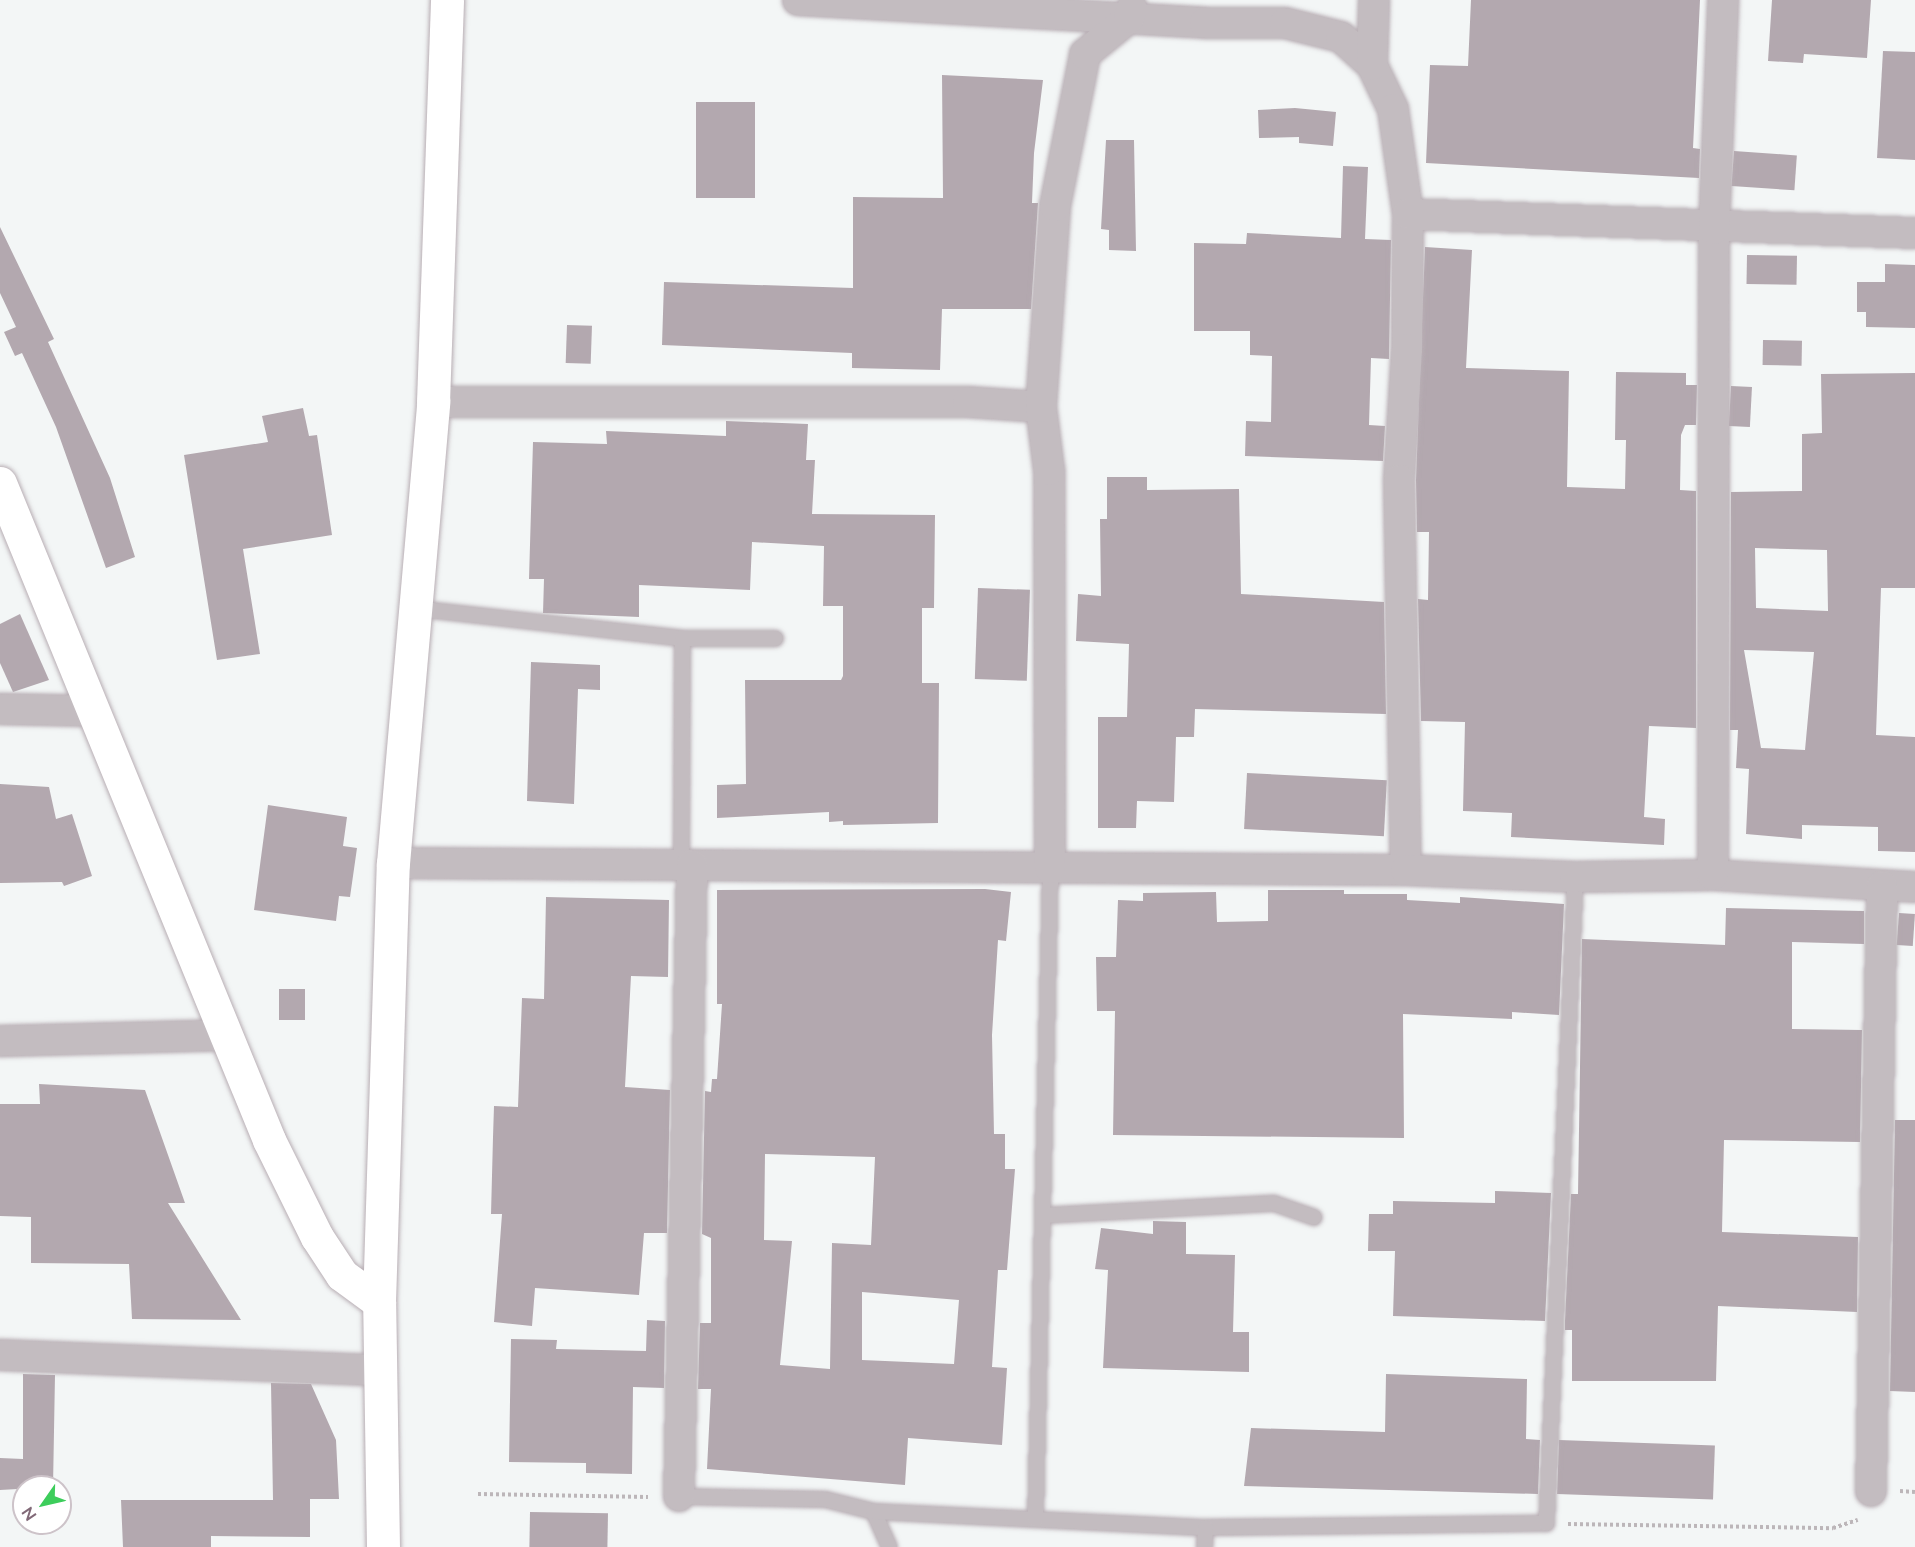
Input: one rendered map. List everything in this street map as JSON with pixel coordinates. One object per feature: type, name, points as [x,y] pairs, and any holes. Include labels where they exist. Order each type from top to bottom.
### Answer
[{"type":"street","points":[[383,1547],[379,1302],[393,863],[433,402],[447,0]]},
{"type":"street","points":[[798,0],[1132,9],[1285,23],[1341,37],[1372,65],[1393,110],[1408,214],[1407,349],[1399,480],[1406,870]]},
{"type":"street","points":[[1372,65],[1374,0]]},
{"type":"street","points":[[1713,875],[1714,229],[1723,0]]},
{"type":"street","points":[[1050,868],[1049,470],[1041,407],[1054,206],[1074,96],[1085,54],[1132,9]]},
{"type":"street","points":[[1408,214],[1714,229],[1915,233]]},
{"type":"street","points":[[433,402],[956,402],[1041,407]]},
{"type":"street","points":[[0,483],[95,711],[223,1035],[317,1237],[342,1275],[379,1302]]},
{"type":"street","points":[[0,709],[95,711]]},
{"type":"street","points":[[393,863],[1406,870],[1575,877],[1713,875],[1915,887]]},
{"type":"street","points":[[679,1496],[687,866]]},
{"type":"street","points":[[1870,1491],[1882,886]]},
{"type":"street","points":[[0,1041],[223,1035]]},
{"type":"street","points":[[0,1355],[381,1370]]},
{"type":"lane","points":[[415,608],[682,638],[775,638]]},
{"type":"lane","points":[[682,638],[687,866]]},
{"type":"lane","points":[[1035,1519],[1050,868]]},
{"type":"lane","points":[[679,1496],[825,1499],[873,1511],[1205,1527],[1546,1523],[1575,877]]},
{"type":"lane","points":[[1042,1215],[1274,1203],[1314,1217]]},
{"type":"lane","points":[[873,1511],[889,1547]]},
{"type":"lane","points":[[1204,1547],[1205,1527]]},
{"type":"path","points":[[1546,1523],[1833,1528],[1861,1518],[1870,1491]]},
{"type":"path","points":[[478,1494],[679,1496]]},
{"type":"building","points":[[1471,0],[1700,0],[1693,148],[1700,149],[1699,178],[1426,163],[1430,65],[1468,66]]},
{"type":"building","points":[[1772,0],[1871,0],[1867,58],[1804,54],[1803,63],[1768,61]]},
{"type":"building","points":[[1883,51],[1915,52],[1915,160],[1877,158]]},
{"type":"building","points":[[942,75],[1043,80],[1034,153],[1032,203],[1038,203],[1031,309],[942,309],[940,370],[852,368],[852,353],[662,345],[664,282],[853,288],[853,197],[943,198]]},
{"type":"building","points":[[696,102],[755,102],[755,198],[696,198]]},
{"type":"building","points":[[1295,108],[1336,112],[1333,146],[1299,143],[1299,137],[1259,138],[1258,110]]},
{"type":"building","points":[[1106,140],[1134,140],[1136,251],[1109,250],[1109,230],[1101,229]]},
{"type":"building","points":[[1734,151],[1797,155],[1794,190],[1732,186]]},
{"type":"building","points":[[1343,166],[1368,167],[1365,239],[1391,240],[1389,359],[1371,358],[1369,425],[1385,426],[1383,461],[1245,456],[1246,421],[1271,422],[1272,356],[1250,355],[1250,331],[1194,331],[1194,243],[1246,244],[1247,233],[1341,238]]},
{"type":"building","points":[[0,227],[54,339],[48,342],[110,478],[135,557],[106,568],[56,427],[22,353],[15,356],[4,332],[16,327],[0,293]]},
{"type":"building","points":[[1425,247],[1472,250],[1466,368],[1569,371],[1567,487],[1625,489],[1626,440],[1615,440],[1616,372],[1686,373],[1686,385],[1697,385],[1696,425],[1685,425],[1681,435],[1680,490],[1696,491],[1696,728],[1649,726],[1644,817],[1665,819],[1664,845],[1511,837],[1512,813],[1463,811],[1465,722],[1421,721],[1418,599],[1428,600],[1429,532],[1417,532],[1416,480]]},
{"type":"building","points":[[1747,255],[1797,256],[1796,285],[1746,284]]},
{"type":"building","points":[[1885,264],[1915,265],[1915,328],[1866,327],[1866,312],[1857,312],[1857,282],[1885,282]]},
{"type":"building","points":[[567,325],[592,326],[591,364],[566,363]]},
{"type":"building","points":[[1763,340],[1802,341],[1802,366],[1763,365]]},
{"type":"building","points":[[1915,373],[1915,588],[1881,588],[1876,735],[1915,737],[1915,852],[1878,851],[1878,827],[1802,825],[1802,839],[1746,834],[1749,769],[1736,768],[1738,730],[1730,730],[1731,492],[1802,491],[1802,434],[1822,433],[1821,374]],"holes":[[[1755,548],[1827,550],[1828,611],[1756,608]],[[1744,650],[1814,652],[1805,750],[1761,748]]]},
{"type":"building","points":[[1731,386],[1752,387],[1750,427],[1729,426]]},
{"type":"building","points":[[303,408],[309,436],[317,435],[332,535],[243,549],[260,654],[217,660],[184,455],[268,442],[262,416]]},
{"type":"building","points":[[726,421],[808,424],[806,460],[815,460],[812,514],[935,515],[934,608],[922,608],[922,683],[939,683],[938,823],[843,825],[843,821],[829,822],[829,812],[717,818],[717,785],[746,784],[745,680],[841,680],[843,676],[843,606],[823,606],[824,546],[752,542],[750,590],[639,585],[639,617],[543,613],[544,579],[529,579],[533,442],[607,444],[606,431],[726,436]]},
{"type":"building","points":[[1107,477],[1147,477],[1147,490],[1239,489],[1241,594],[1384,602],[1386,714],[1195,709],[1194,737],[1176,737],[1174,802],[1137,801],[1136,828],[1098,828],[1098,717],[1127,717],[1129,644],[1076,641],[1078,594],[1101,596],[1100,519],[1107,519]]},
{"type":"building","points":[[978,588],[1030,590],[1027,681],[975,679]]},
{"type":"building","points":[[20,614],[49,680],[13,692],[0,663],[0,624]]},
{"type":"building","points":[[531,662],[600,665],[600,690],[578,689],[574,804],[527,801]]},
{"type":"building","points":[[1247,773],[1387,780],[1384,836],[1244,829]]},
{"type":"building","points":[[0,784],[49,787],[56,819],[72,814],[92,876],[64,886],[62,882],[0,883]]},
{"type":"building","points":[[268,805],[347,817],[343,846],[357,848],[350,897],[339,896],[336,921],[254,910]]},
{"type":"building","points":[[985,889],[1011,892],[1006,941],[998,940],[992,1035],[994,1134],[1005,1134],[1005,1169],[1015,1169],[1007,1270],[998,1270],[992,1367],[1007,1368],[1002,1445],[908,1438],[905,1485],[707,1469],[711,1389],[698,1389],[700,1323],[711,1323],[711,1238],[702,1234],[705,1091],[711,1092],[712,1079],[717,1079],[722,1004],[717,1004],[717,890]],"holes":[[[765,1154],[875,1157],[871,1245],[832,1243],[830,1369],[780,1365],[792,1241],[764,1240]],[[862,1292],[959,1300],[954,1364],[862,1360]]]},
{"type":"building","points":[[1268,890],[1344,890],[1344,894],[1407,894],[1407,900],[1460,903],[1460,897],[1564,904],[1559,1015],[1512,1012],[1512,1019],[1403,1014],[1404,1138],[1113,1135],[1115,1011],[1097,1011],[1096,957],[1116,957],[1118,900],[1143,901],[1143,893],[1216,892],[1217,922],[1268,921]]},
{"type":"building","points":[[546,897],[669,900],[668,977],[631,976],[625,1087],[670,1090],[667,1233],[644,1233],[639,1295],[535,1288],[532,1326],[494,1322],[502,1214],[491,1214],[494,1106],[518,1107],[522,998],[544,999]]},
{"type":"building","points":[[1726,908],[1864,911],[1864,944],[1792,942],[1792,1029],[1862,1030],[1860,1142],[1724,1140],[1722,1232],[1858,1237],[1857,1312],[1718,1306],[1716,1381],[1572,1381],[1572,1330],[1565,1330],[1565,1321],[1571,1194],[1578,1194],[1582,939],[1725,945]]},
{"type":"building","points":[[1899,913],[1915,914],[1913,946],[1897,945]]},
{"type":"building","points":[[279,989],[305,989],[305,1020],[279,1020]]},
{"type":"building","points":[[39,1084],[145,1090],[185,1203],[168,1203],[241,1320],[132,1319],[129,1264],[31,1263],[31,1217],[0,1216],[0,1104],[40,1104]]},
{"type":"building","points":[[1895,1120],[1915,1120],[1915,1392],[1890,1391]]},
{"type":"building","points":[[1495,1191],[1551,1193],[1545,1321],[1393,1316],[1395,1251],[1368,1251],[1369,1214],[1393,1214],[1393,1201],[1495,1203]]},
{"type":"building","points":[[1153,1221],[1186,1222],[1186,1254],[1235,1255],[1233,1332],[1249,1332],[1249,1372],[1103,1368],[1108,1270],[1095,1269],[1101,1228],[1153,1234]]},
{"type":"building","points":[[647,1320],[665,1321],[664,1388],[633,1387],[632,1474],[586,1473],[586,1463],[509,1462],[511,1339],[557,1340],[556,1349],[646,1351]]},
{"type":"building","points":[[23,1374],[55,1375],[53,1475],[12,1475],[12,1489],[0,1490],[0,1458],[23,1459]]},
{"type":"building","points":[[1386,1374],[1527,1379],[1526,1439],[1540,1440],[1538,1494],[1244,1486],[1251,1428],[1385,1432]]},
{"type":"building","points":[[271,1383],[311,1384],[336,1440],[339,1499],[310,1499],[310,1537],[211,1536],[211,1547],[123,1547],[121,1500],[273,1500]]},
{"type":"building","points":[[1559,1440],[1715,1445],[1713,1499],[1557,1494]]},
{"type":"building","points":[[530,1512],[608,1513],[607,1547],[529,1547]]}]
